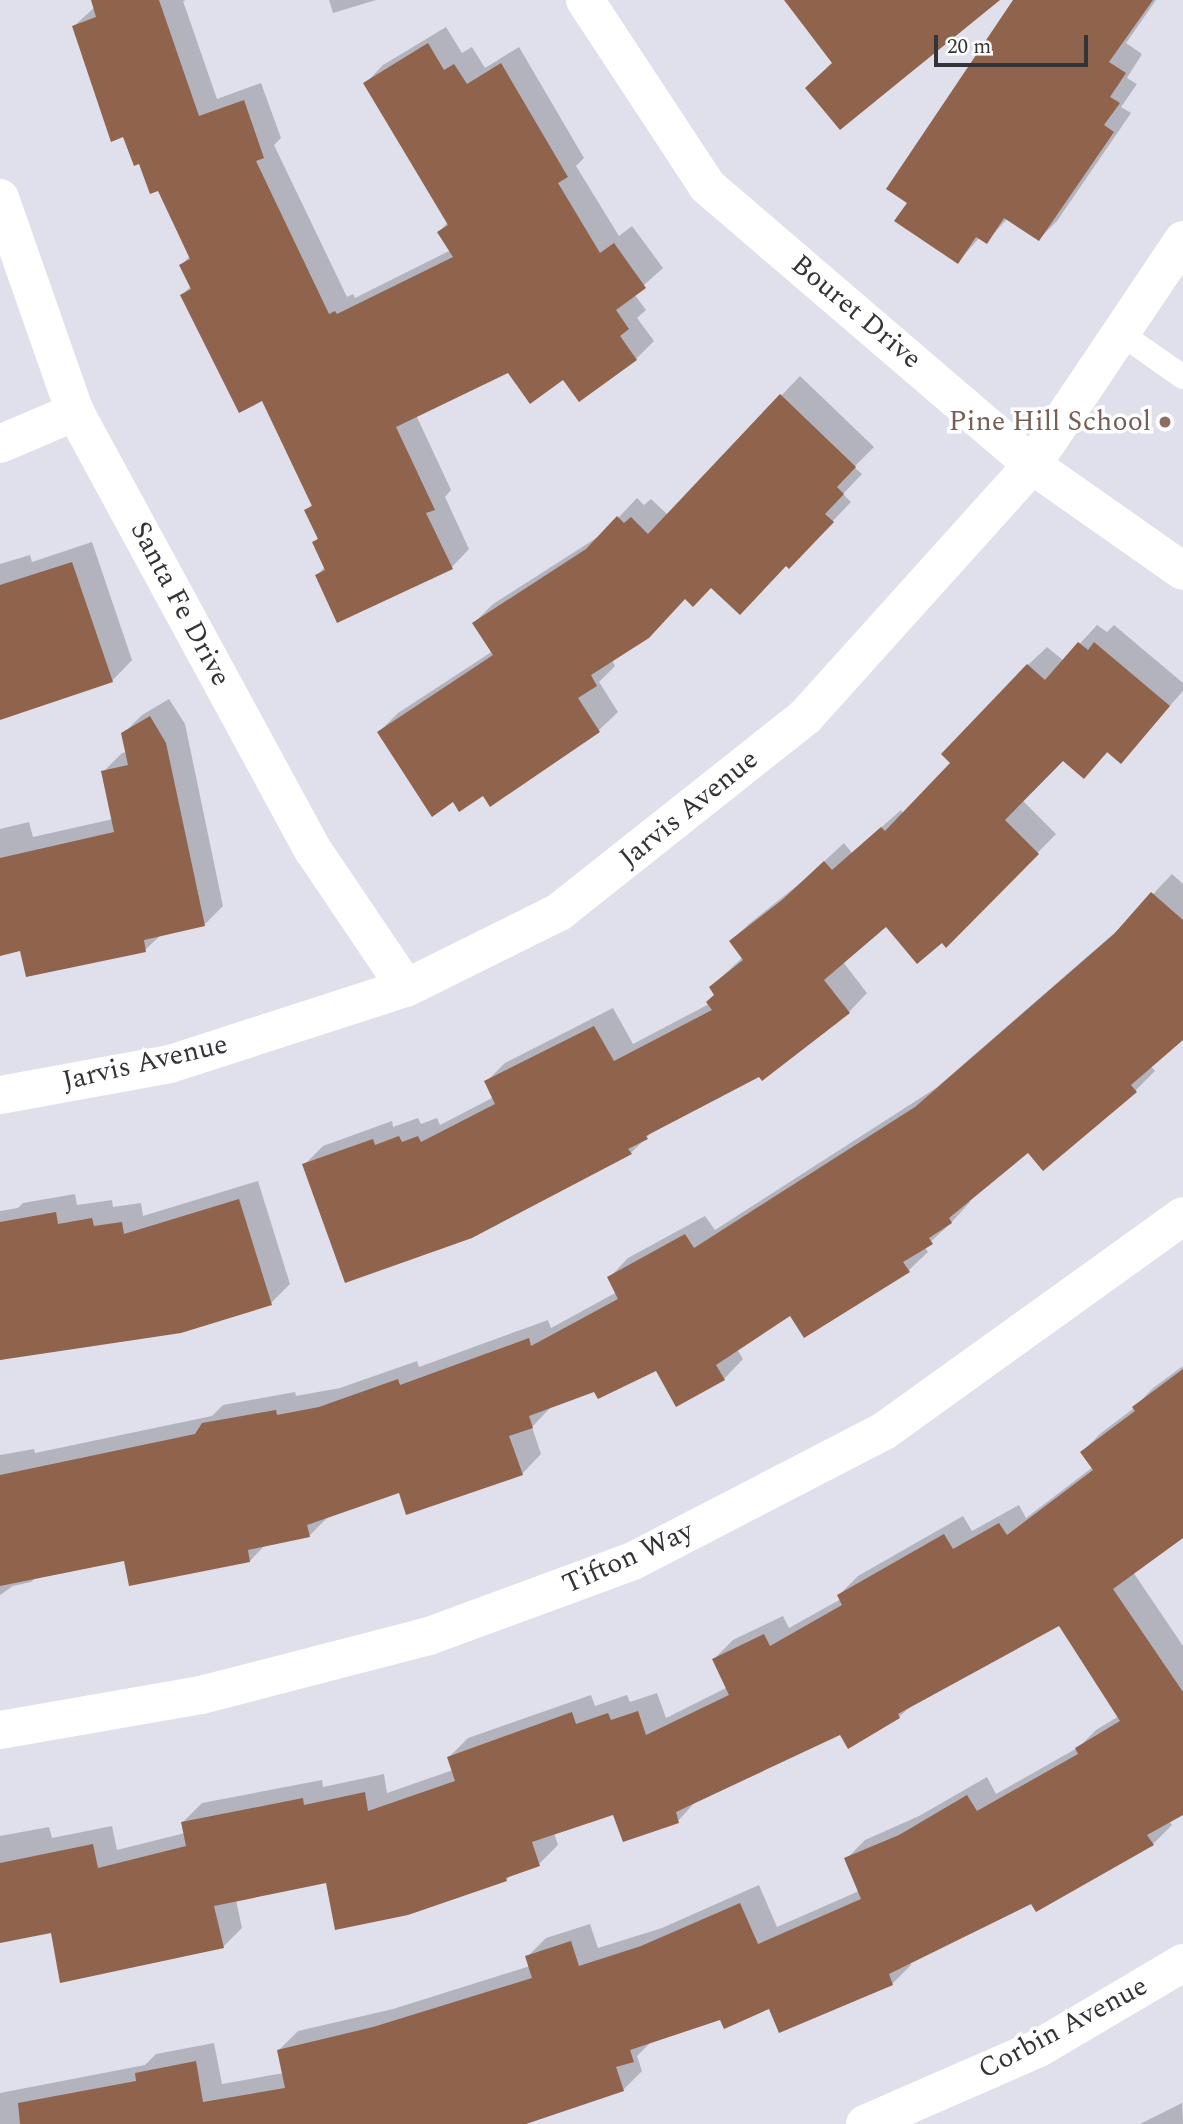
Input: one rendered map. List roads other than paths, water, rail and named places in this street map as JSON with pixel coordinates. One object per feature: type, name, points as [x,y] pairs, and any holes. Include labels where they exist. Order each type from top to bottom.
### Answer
[{"type":"street","name":"Bouret Drive","points":[[585,0],[707,186],[1032,465],[1183,571]]},
{"type":"street","name":"Santa Fe Drive","points":[[0,198],[75,412],[313,850],[406,988]]},
{"type":"street","name":"Jarvis Avenue","points":[[0,1095],[170,1063],[406,988],[559,912],[806,716],[1032,465],[1183,240]]},
{"type":"street","points":[[0,444],[75,412]]},
{"type":"street","name":"Tifton Way","points":[[0,1730],[201,1695],[429,1636],[633,1561],[884,1431],[1183,1216]]},
{"type":"street","name":"Corbin Avenue","points":[[865,2124],[1039,2048],[1183,1963]]},
{"type":"lane","points":[[1120,333],[1183,377]]},
{"type":"place","name":"Pine Hill School","points":[[1165,422]]}]
